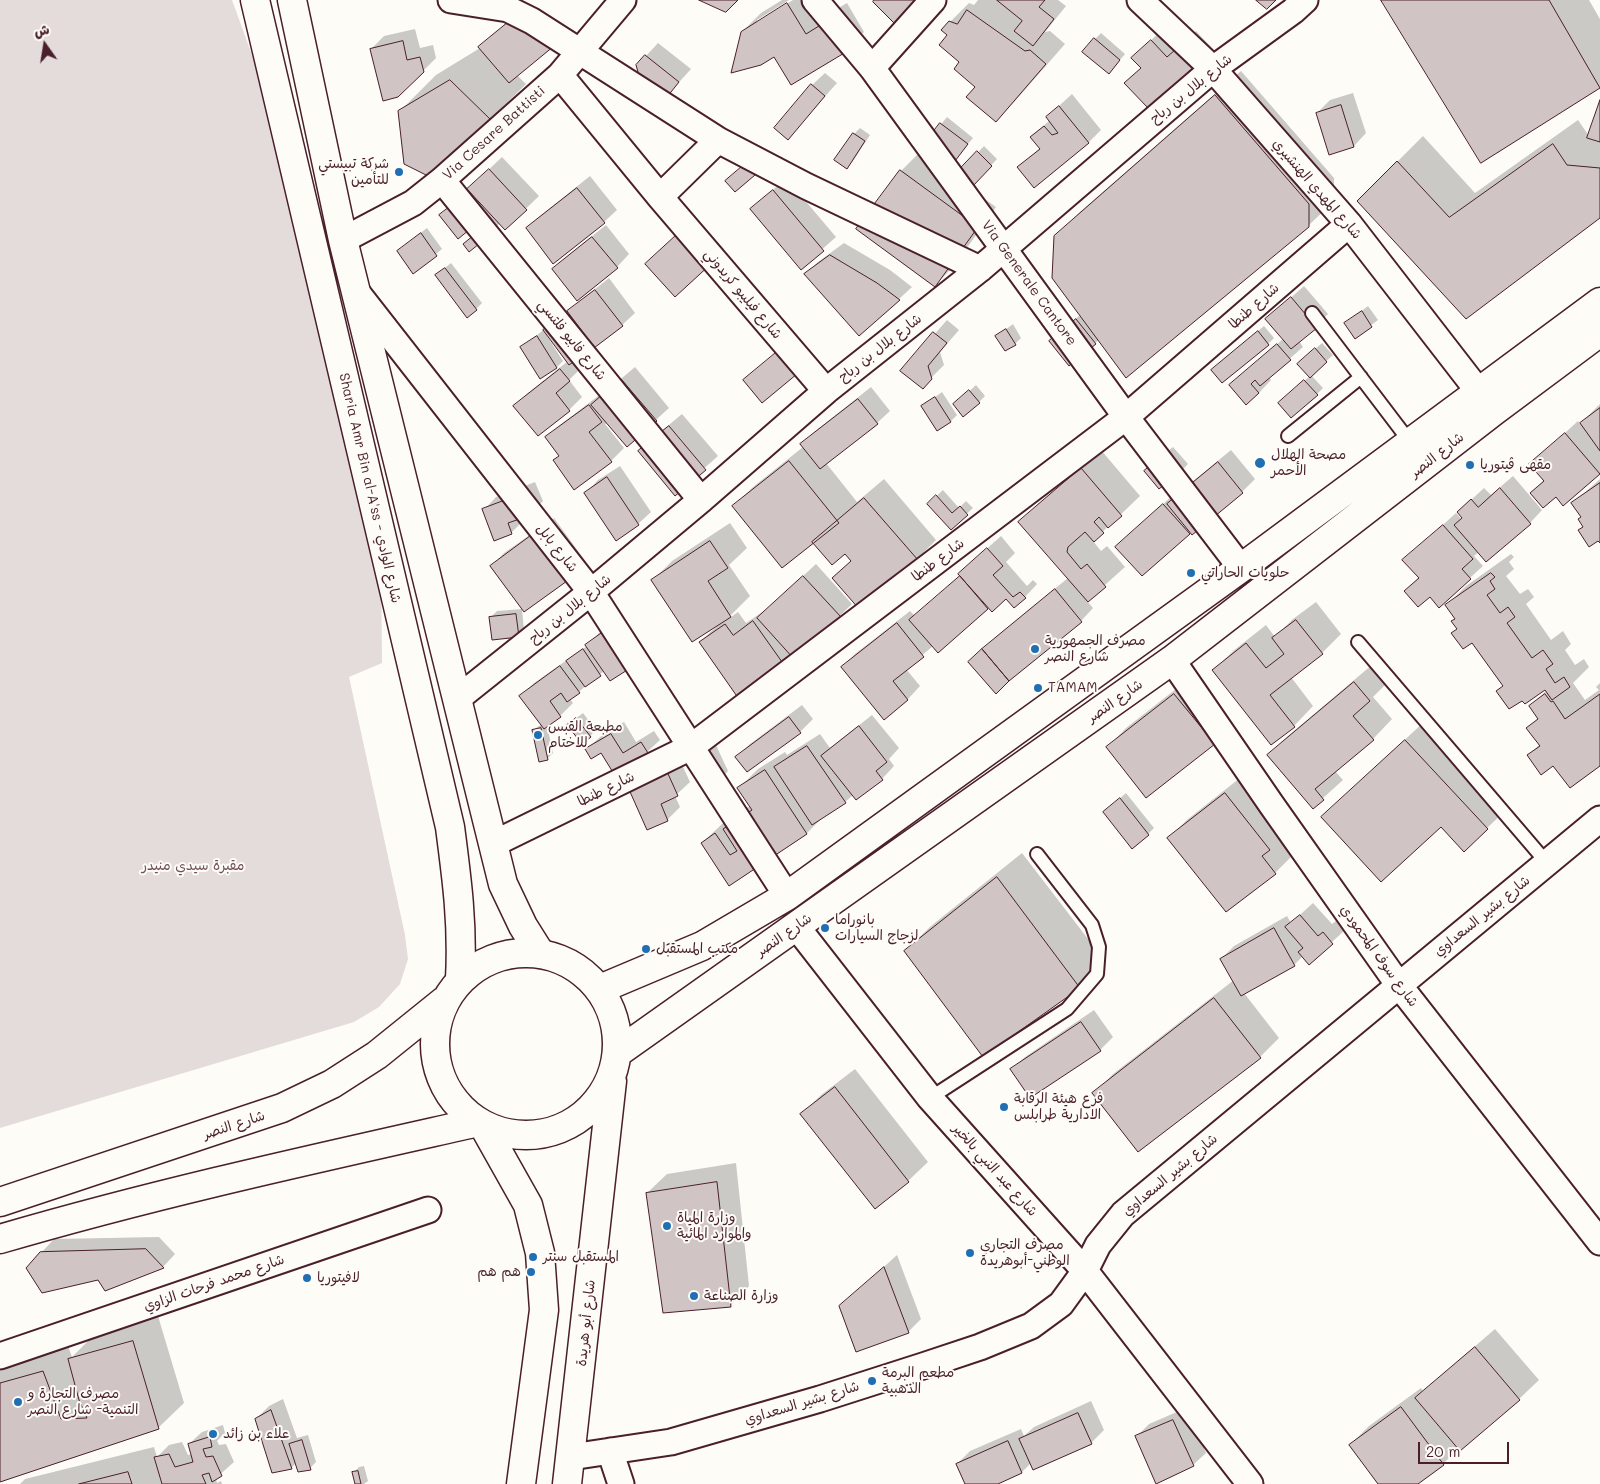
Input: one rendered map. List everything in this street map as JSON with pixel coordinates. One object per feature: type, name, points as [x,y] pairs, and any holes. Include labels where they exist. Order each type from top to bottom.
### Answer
[{"type":"main road","name":"Sharia Amr Bin al-A'ss - شارع الوادي","points":[[255,0],[450,826],[460,902],[462,944],[460,978]]},
{"type":"main road","points":[[292,0],[343,240],[503,884],[523,926],[540,953]]},
{"type":"main road","name":"شارع النصر","points":[[600,990],[702,946],[787,896],[1241,568],[1600,302]]},
{"type":"main road","name":"شارع النصر","points":[[615,1063],[796,926],[1172,660],[1494,411],[1600,332]]},
{"type":"main road","name":"شارع أبو هريدة","points":[[460,978],[484,962],[511,953],[540,953],[562,960],[583,972],[600,990],[611,1009],[617,1031],[615,1063],[567,1484]]},
{"type":"main road","points":[[460,978],[444,1001],[435,1027],[434,1055],[441,1081],[456,1104],[480,1124],[504,1133],[527,1136],[564,1127],[589,1110],[603,1093],[615,1063]]},
{"type":"main road","name":"شارع النصر","points":[[0,1202],[282,1108],[332,1084],[377,1055],[444,1001]]},
{"type":"main road","points":[[0,1239],[56,1222],[282,1166],[480,1124]]},
{"type":"main road","points":[[480,1124],[528,1205],[540,1253],[544,1310],[521,1484]]},
{"type":"street","points":[[451,0],[508,9],[532,20],[718,140],[806,186],[980,269]]},
{"type":"street","name":"Via Cesare Battisti","points":[[343,240],[413,203],[442,180],[560,75],[623,0]]},
{"type":"street","name":"Via Generale Cantore","points":[[815,0],[872,68],[1126,418],[1241,568]]},
{"type":"street","points":[[872,68],[933,0]]},
{"type":"street","name":"شارع المهدي الهنشيري","points":[[1140,0],[1213,69],[1349,224],[1479,392]]},
{"type":"street","name":"شارع بلال بن رباح","points":[[457,699],[592,592],[702,500],[826,391],[980,269],[1213,69],[1305,0]]},
{"type":"street","name":"شارع فيليبو كريدوني","points":[[560,75],[660,197],[826,391]]},
{"type":"street","points":[[660,197],[718,140]]},
{"type":"street","name":"شارع فابيو فلتسي","points":[[442,180],[702,500]]},
{"type":"street","name":"شارع طنطا","points":[[493,844],[691,747],[1126,418],[1349,224]]},
{"type":"street","name":"شارع بابل","points":[[355,290],[592,592],[787,896]]},
{"type":"street","name":"شارع سوف المحمودي","points":[[1172,660],[1398,984],[1600,1242]]},
{"type":"street","name":"شارع بشير السعداوي","points":[[571,1458],[610,1450],[672,1442],[820,1399],[980,1347],[1030,1326],[1061,1304],[1085,1271],[1098,1245],[1123,1214],[1398,984],[1600,819]]},
{"type":"street","name":"شارع عبد النبي بالخير","points":[[796,926],[930,1098],[1085,1271],[1250,1484]]},
{"type":"street","name":"شارع محمد فرحات الزاوي","points":[[0,1356],[428,1210]]},
{"type":"street","points":[[610,1450],[621,1484]]},
{"type":"lane","points":[[1312,313],[1410,442]]},
{"type":"lane","points":[[1288,436],[1361,377]]},
{"type":"lane","points":[[1358,642],[1547,863]]},
{"type":"lane","points":[[930,1098],[1066,1009],[1097,974],[1099,948],[1092,925],[1037,854]]},
{"type":"green space","name":"مقبرة سيدي منيدر","points":[[0,0],[232,0],[256,66],[381,560],[382,663],[349,677],[405,935],[408,959],[400,984],[379,1007],[354,1022],[0,1128]]},
{"type":"building","points":[[699,0],[738,0],[726,12]]},
{"type":"building","points":[[874,0],[923,0],[897,26],[873,2]]},
{"type":"building","points":[[997,0],[1045,0],[1039,7],[1054,19],[1033,46],[1014,31],[1022,21]]},
{"type":"building","points":[[1256,0],[1276,0],[1267,9]]},
{"type":"building","points":[[1381,0],[1549,0],[1600,88],[1481,163]]},
{"type":"building","points":[[787,3],[806,34],[827,21],[846,52],[791,85],[774,57],[761,65],[731,73],[741,32]]},
{"type":"building","points":[[967,10],[1025,51],[1030,50],[1046,64],[996,122],[966,97],[975,87],[954,69],[959,62],[939,45],[947,35],[941,30],[949,21],[957,24]]},
{"type":"building","points":[[511,20],[554,46],[509,83],[478,47]]},
{"type":"building","points":[[1094,38],[1120,60],[1109,74],[1082,52]]},
{"type":"building","points":[[1151,40],[1167,57],[1183,43],[1200,61],[1149,109],[1124,83],[1141,68],[1131,58]]},
{"type":"building","points":[[403,41],[407,60],[420,57],[424,72],[398,97],[383,101],[370,49]]},
{"type":"building","points":[[645,55],[679,82],[663,102],[633,78],[638,72],[636,65]]},
{"type":"building","points":[[450,80],[491,120],[428,176],[404,164],[398,111]]},
{"type":"building","points":[[811,84],[825,96],[788,140],[774,128]]},
{"type":"building","points":[[1215,95],[1309,204],[1309,227],[1126,378],[1052,278],[1054,236]]},
{"type":"building","points":[[1600,100],[1600,142],[1587,138]]},
{"type":"building","points":[[1341,105],[1354,147],[1329,155],[1316,113]]},
{"type":"building","points":[[1059,106],[1089,143],[1034,188],[1017,167],[1040,149],[1030,137],[1044,126],[1052,135],[1058,133],[1046,117]]},
{"type":"building","points":[[940,123],[968,144],[952,165],[924,144]]},
{"type":"building","points":[[853,133],[865,141],[847,169],[834,160]]},
{"type":"building","points":[[1553,144],[1567,165],[1600,168],[1600,218],[1466,319],[1357,201],[1397,161],[1449,217]]},
{"type":"building","points":[[977,151],[992,166],[973,186],[957,172]]},
{"type":"building","points":[[745,164],[755,175],[735,192],[725,181]]},
{"type":"building","points":[[489,169],[527,210],[505,230],[467,189]]},
{"type":"building","points":[[900,170],[978,227],[935,287],[856,229]]},
{"type":"building","points":[[577,188],[605,223],[553,264],[526,228]]},
{"type":"building","points":[[773,190],[824,251],[801,270],[750,209]]},
{"type":"building","points":[[460,199],[489,236],[469,252],[463,244],[474,235],[469,230],[458,239],[439,215]]},
{"type":"building","points":[[682,230],[712,263],[675,297],[645,264]]},
{"type":"building","points":[[421,233],[437,256],[413,274],[397,251]]},
{"type":"building","points":[[592,237],[618,268],[577,301],[552,269]]},
{"type":"building","points":[[830,255],[877,283],[900,300],[859,336],[804,274]]},
{"type":"building","points":[[445,268],[477,310],[467,318],[435,275]]},
{"type":"building","points":[[595,290],[623,326],[590,351],[582,339],[585,335],[567,311]]},
{"type":"building","points":[[1291,297],[1317,328],[1291,349],[1265,319]]},
{"type":"building","points":[[1362,311],[1372,327],[1355,339],[1344,323]]},
{"type":"building","points":[[561,317],[587,352],[569,365],[543,330]]},
{"type":"building","points":[[1076,319],[1096,344],[1069,366],[1049,341]]},
{"type":"building","points":[[1006,329],[1016,345],[1005,351],[995,336]]},
{"type":"building","points":[[1258,331],[1269,345],[1222,383],[1211,370]]},
{"type":"building","points":[[933,332],[947,343],[928,366],[932,379],[923,389],[900,371]]},
{"type":"building","points":[[537,336],[557,368],[540,379],[520,347]]},
{"type":"building","points":[[1277,344],[1291,360],[1260,386],[1255,380],[1251,384],[1259,393],[1246,405],[1229,385]]},
{"type":"building","points":[[1315,348],[1327,362],[1310,378],[1297,364]]},
{"type":"building","points":[[778,351],[797,374],[762,403],[743,380]]},
{"type":"building","points":[[560,369],[570,381],[556,393],[570,411],[538,436],[513,406]]},
{"type":"building","points":[[621,379],[657,421],[627,447],[591,405]]},
{"type":"building","points":[[1304,380],[1318,395],[1291,418],[1278,403]]},
{"type":"building","points":[[969,390],[980,403],[963,417],[953,404]]},
{"type":"building","points":[[935,397],[951,422],[937,431],[921,406]]},
{"type":"building","points":[[858,399],[878,424],[820,469],[800,444]]},
{"type":"building","points":[[589,405],[602,422],[589,432],[612,462],[574,490],[553,460],[559,456],[545,437]]},
{"type":"building","points":[[1600,408],[1600,451],[1580,423]]},
{"type":"building","points":[[669,426],[706,470],[675,496],[638,451]]},
{"type":"building","points":[[1565,433],[1600,474],[1563,506],[1556,497],[1543,508],[1530,493],[1544,481],[1529,464]]},
{"type":"building","points":[[1167,452],[1182,470],[1159,489],[1144,471]]},
{"type":"building","points":[[789,461],[839,523],[782,568],[732,506]]},
{"type":"building","points":[[1218,462],[1243,493],[1192,535],[1167,504]]},
{"type":"building","points":[[1081,468],[1122,516],[1108,528],[1099,517],[1094,522],[1104,533],[1094,542],[1085,532],[1068,547],[1067,552],[1081,569],[1087,564],[1106,587],[1088,602],[1018,522]]},
{"type":"building","points":[[607,477],[639,525],[616,541],[584,493]]},
{"type":"building","points":[[1600,483],[1600,543],[1598,541],[1589,547],[1578,530],[1583,527],[1578,519],[1581,517],[1571,503]]},
{"type":"building","points":[[1500,488],[1531,524],[1486,562],[1454,525],[1462,518],[1457,512],[1471,499],[1478,507]]},
{"type":"building","points":[[522,494],[531,515],[508,523],[512,534],[494,541],[482,509]]},
{"type":"building","points":[[936,495],[952,513],[960,506],[968,515],[951,530],[927,504]]},
{"type":"building","points":[[864,498],[918,560],[860,610],[832,578],[851,561],[845,554],[832,565],[812,542]]},
{"type":"building","points":[[1163,504],[1190,534],[1142,576],[1115,547]]},
{"type":"building","points":[[1443,525],[1473,559],[1462,569],[1471,579],[1439,608],[1430,597],[1418,607],[1404,591],[1419,578],[1402,560]]},
{"type":"building","points":[[540,529],[574,576],[524,612],[490,566]]},
{"type":"building","points":[[710,541],[728,568],[708,581],[731,617],[692,642],[651,580]]},
{"type":"building","points":[[987,548],[1003,566],[993,575],[1013,597],[1020,592],[1026,598],[1014,608],[1006,599],[992,612],[958,574]]},
{"type":"building","points":[[1491,573],[1495,577],[1490,581],[1495,589],[1487,595],[1500,613],[1508,607],[1515,617],[1507,623],[1532,658],[1543,650],[1553,664],[1546,669],[1555,683],[1564,677],[1570,687],[1552,700],[1545,690],[1525,704],[1522,701],[1509,709],[1496,691],[1503,686],[1472,643],[1463,649],[1451,633],[1457,629],[1451,621],[1455,619],[1445,605]]},
{"type":"building","points":[[803,576],[841,617],[794,659],[757,618]]},
{"type":"building","points":[[960,576],[988,609],[938,653],[909,620]]},
{"type":"building","points":[[1055,589],[1082,622],[1009,681],[982,649]]},
{"type":"building","points":[[516,614],[519,637],[492,640],[489,617]]},
{"type":"building","points":[[1296,620],[1323,654],[1270,695],[1295,727],[1271,745],[1212,670],[1246,643],[1266,668],[1284,654],[1272,638]]},
{"type":"building","points":[[753,621],[787,669],[741,702],[699,642],[725,624],[733,635]]},
{"type":"building","points":[[897,623],[924,657],[893,681],[908,700],[884,720],[841,667]]},
{"type":"building","points":[[606,630],[632,667],[610,681],[585,645]]},
{"type":"building","points":[[583,649],[601,676],[585,687],[566,661]]},
{"type":"building","points":[[982,649],[1009,681],[996,694],[968,662]]},
{"type":"building","points":[[560,666],[580,693],[567,702],[561,693],[550,701],[561,717],[544,729],[519,696]]},
{"type":"building","points":[[1354,682],[1370,701],[1353,716],[1374,740],[1315,789],[1324,800],[1313,809],[1267,755]]},
{"type":"building","points":[[1174,694],[1215,744],[1146,798],[1106,747]]},
{"type":"building","points":[[1545,694],[1551,702],[1553,701],[1565,719],[1600,694],[1600,766],[1570,788],[1553,766],[1541,775],[1527,755],[1540,746],[1526,728],[1538,719],[1529,706]]},
{"type":"building","points":[[789,717],[801,733],[747,772],[735,757]]},
{"type":"building","points":[[576,718],[591,737],[582,744],[567,725]]},
{"type":"building","points":[[859,726],[887,762],[876,771],[883,780],[856,800],[821,756]]},
{"type":"building","points":[[541,728],[548,760],[539,762],[532,730]]},
{"type":"building","points":[[611,734],[623,753],[641,742],[648,753],[614,774],[601,753],[591,759],[585,749]]},
{"type":"building","points":[[1405,740],[1488,829],[1464,852],[1441,827],[1381,882],[1321,817]]},
{"type":"building","points":[[807,746],[846,803],[812,825],[774,767]]},
{"type":"building","points":[[665,767],[678,796],[661,804],[668,821],[647,830],[627,785]]},
{"type":"building","points":[[765,770],[807,834],[729,886],[701,843],[715,833],[730,855],[737,851],[723,829],[752,810],[737,788]]},
{"type":"building","points":[[1225,793],[1270,850],[1262,856],[1276,874],[1226,912],[1167,838]]},
{"type":"building","points":[[1120,798],[1149,835],[1132,849],[1103,812]]},
{"type":"building","points":[[997,877],[1080,988],[983,1057],[904,951]]},
{"type":"building","points":[[1300,915],[1318,936],[1323,932],[1333,944],[1309,965],[1298,952],[1303,948],[1285,927]]},
{"type":"building","points":[[1274,928],[1295,966],[1241,996],[1220,959]]},
{"type":"building","points":[[1214,998],[1261,1058],[1138,1152],[1092,1093]]},
{"type":"building","points":[[1081,1022],[1101,1051],[1030,1098],[1010,1069]]},
{"type":"building","points":[[835,1087],[909,1182],[875,1209],[800,1114]]},
{"type":"building","points":[[717,1182],[731,1307],[663,1313],[646,1193]]},
{"type":"building","points":[[146,1249],[164,1268],[105,1291],[98,1280],[42,1293],[26,1268],[40,1252]]},
{"type":"building","points":[[884,1267],[909,1333],[856,1352],[839,1306]]},
{"type":"building","points":[[133,1341],[159,1429],[0,1482],[0,1383],[43,1371],[61,1419],[87,1418],[79,1400],[68,1359]]},
{"type":"building","points":[[1475,1347],[1520,1400],[1460,1451],[1415,1398]]},
{"type":"building","points":[[1401,1407],[1444,1465],[1418,1484],[1378,1484],[1349,1445]]},
{"type":"building","points":[[271,1410],[292,1469],[272,1473],[255,1419]]},
{"type":"building","points":[[1078,1413],[1092,1444],[1033,1470],[1019,1439]]},
{"type":"building","points":[[1173,1420],[1194,1466],[1156,1484],[1135,1436]]},
{"type":"building","points":[[210,1437],[212,1447],[203,1449],[206,1457],[213,1456],[222,1476],[212,1482],[209,1473],[202,1475],[206,1484],[162,1484],[154,1457],[169,1454],[175,1467],[193,1462],[188,1444]]},
{"type":"building","points":[[302,1440],[311,1470],[298,1472],[289,1444]]},
{"type":"building","points":[[1008,1441],[1022,1473],[998,1484],[965,1484],[956,1464]]},
{"type":"building","points":[[358,1471],[361,1484],[355,1484],[352,1472]]},
{"type":"building","points":[[128,1472],[132,1484],[79,1484]]},
{"type":"place","name":"شركة تبيستي للتأمين","points":[[399,172]]},
{"type":"place","name":"مصحة الهلال الأحمر","points":[[1260,463]]},
{"type":"place","name":"مقهى ڤيتوريا","points":[[1470,465]]},
{"type":"place","name":"حلويات الحاراتي","points":[[1191,573]]},
{"type":"place","name":"مصرف الجمهورية شارع النصر","points":[[1035,649]]},
{"type":"place","name":"TAMAM","points":[[1038,688]]},
{"type":"place","name":"مطبعة القبس للاختام","points":[[538,735]]},
{"type":"place","name":"بانوراما لزجاج السيارات","points":[[825,928]]},
{"type":"place","name":"مكتب المستقبل","points":[[646,949]]},
{"type":"place","name":"فرع هيئة الرقابة الادارية طرابلس","points":[[1004,1107]]},
{"type":"place","name":"وزارة المياة والموارد المائية","points":[[667,1226]]},
{"type":"place","name":"مصرف التجاري الوطني-أبوهريدة","points":[[970,1253]]},
{"type":"place","name":"المستقبل سنتر","points":[[533,1257]]},
{"type":"place","name":"هم هم","points":[[531,1272]]},
{"type":"place","name":"لافيتوريا","points":[[307,1278]]},
{"type":"place","name":"وزارة الصناعة","points":[[694,1296]]},
{"type":"place","name":"مطعم البرمة الذهبية","points":[[872,1381]]},
{"type":"place","name":"مصرف التجارة و التنمية- شارع النصر","points":[[18,1402]]},
{"type":"place","name":"علاء بن زائد","points":[[213,1434]]}]
